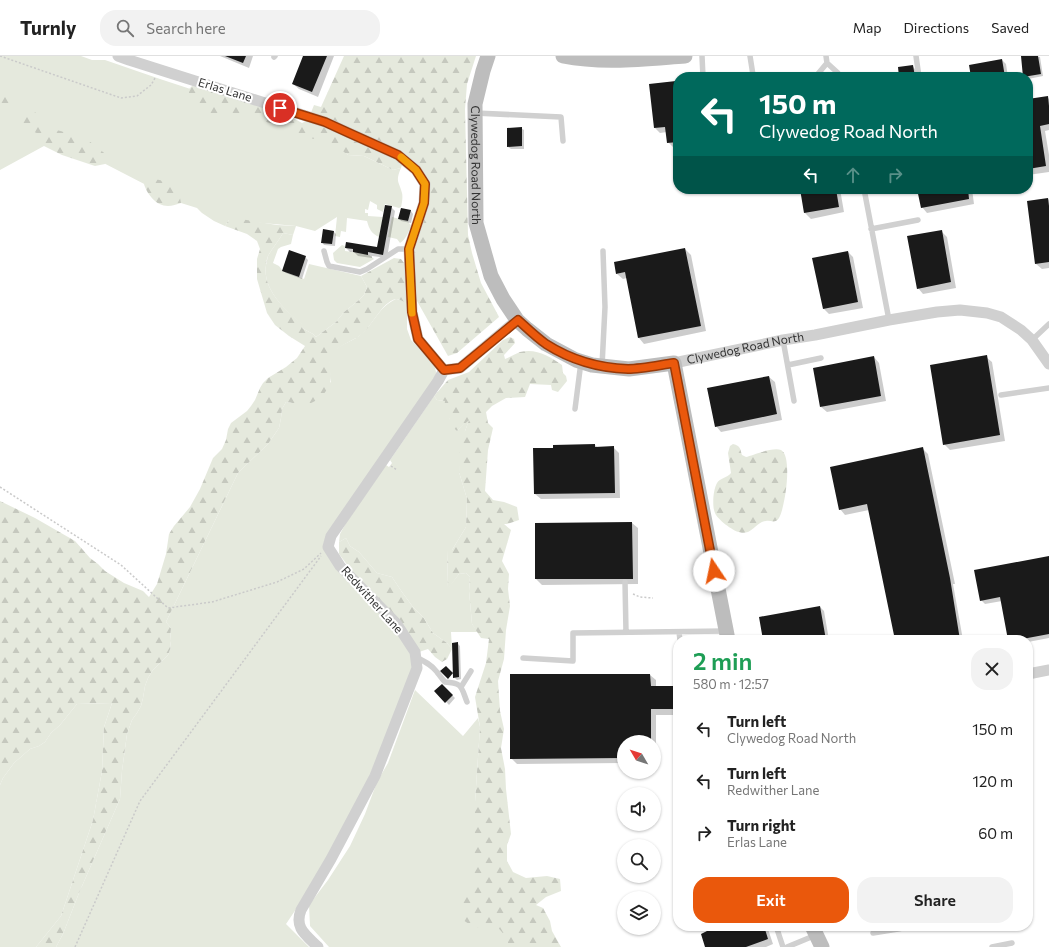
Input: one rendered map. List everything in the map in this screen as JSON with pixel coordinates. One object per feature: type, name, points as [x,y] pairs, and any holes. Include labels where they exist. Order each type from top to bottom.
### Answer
[{"type":"street","name":"Erlas Lane","points":[[118,56],[325,122],[398,155],[416,170],[425,184],[424,203],[409,249],[412,312],[418,339],[444,370]]},
{"type":"street","name":"Clywedog Road North","points":[[488,56],[475,104],[476,224],[491,276],[503,299],[518,320],[546,344],[581,362],[629,369],[674,363],[889,320],[937,312],[960,310],[1001,317],[1021,330],[1032,340],[1049,364]]},
{"type":"street","points":[[563,56],[596,60],[628,60],[685,56]]},
{"type":"street","points":[[328,547],[331,536],[438,381],[444,370],[460,368],[518,320]]},
{"type":"street","points":[[674,363],[727,635]]},
{"type":"street","name":"Redwither Lane","points":[[328,547],[340,566],[396,623],[415,652],[416,657]]},
{"type":"street","points":[[318,947],[303,931],[298,921],[298,916],[331,859],[375,776],[417,668],[416,657]]},
{"type":"street","points":[[1033,673],[1049,670]]},
{"type":"lane","points":[[702,56],[704,72]]},
{"type":"lane","points":[[750,56],[753,72]]},
{"type":"lane","points":[[826,56],[827,63],[837,72]]},
{"type":"lane","points":[[916,56],[918,72]]},
{"type":"lane","points":[[820,72],[827,63]]},
{"type":"lane","points":[[475,113],[561,117],[562,141]]},
{"type":"lane","points":[[865,194],[889,320]]},
{"type":"lane","points":[[871,229],[918,220]]},
{"type":"lane","points":[[324,251],[327,262],[330,266],[360,272],[398,249],[409,249]]},
{"type":"lane","points":[[602,366],[605,307],[603,251]]},
{"type":"lane","points":[[1032,340],[1049,324]]},
{"type":"lane","points":[[783,340],[794,401]]},
{"type":"lane","points":[[788,365],[821,358]]},
{"type":"lane","points":[[575,409],[581,362]]},
{"type":"lane","points":[[1001,395],[1049,388]]},
{"type":"lane","points":[[625,582],[626,632]]},
{"type":"lane","points":[[523,658],[573,662],[573,633],[679,632],[727,635]]},
{"type":"lane","points":[[416,657],[438,672],[445,682],[454,682],[458,684],[461,687],[467,702]]},
{"type":"lane","points":[[461,687],[471,671]]},
{"type":"lane","points":[[778,931],[783,947]]},
{"type":"lane","points":[[873,933],[881,931]]},
{"type":"lane","points":[[786,947],[817,936]]},
{"type":"lane","points":[[992,947],[1012,943]]},
{"type":"path","points":[[0,56],[121,98],[137,96],[151,85],[160,70]]},
{"type":"path","points":[[0,487],[121,565],[168,608],[212,602],[277,582],[304,569],[328,547]]},
{"type":"path","points":[[75,947],[140,801],[328,547]]},
{"type":"path","points":[[626,591],[640,597],[653,598]]},
{"type":"green space","points":[[0,56],[81,56],[92,60],[105,60],[321,132],[348,155],[364,156],[393,170],[401,168],[398,181],[402,195],[401,207],[399,208],[385,204],[383,212],[377,209],[377,205],[370,201],[368,210],[365,209],[365,213],[368,213],[368,216],[383,217],[379,237],[371,231],[367,221],[347,218],[346,232],[341,231],[340,237],[335,236],[337,217],[315,231],[296,226],[229,220],[225,226],[214,221],[197,208],[181,203],[61,141],[44,146],[0,170]]},
{"type":"green space","points":[[344,56],[476,56],[467,84],[465,109],[468,235],[481,283],[499,317],[457,353],[448,356],[417,301],[413,250],[429,182],[403,162],[401,168],[393,170],[364,156],[348,155],[326,141],[303,137],[276,125],[238,113],[225,116],[209,114],[192,103],[189,96],[189,89],[192,86],[204,87],[279,110],[302,123],[308,120],[314,105],[321,107]]},
{"type":"green space","points":[[0,90],[12,101],[7,116],[0,118]]},
{"type":"green space","points":[[25,112],[35,112],[49,128],[89,141],[108,156],[105,164],[95,166],[62,155],[44,146],[41,144],[39,134],[20,126],[20,114]]},
{"type":"green space","points":[[155,179],[168,182],[179,193],[181,203],[170,206],[156,202],[147,192],[144,184]]},
{"type":"green space","points":[[392,217],[408,221],[411,226],[405,238],[400,243],[397,239],[388,237]]},
{"type":"green space","points":[[234,218],[277,225],[296,226],[293,235],[283,233],[268,256],[266,262],[266,274],[272,291],[283,307],[304,325],[302,328],[316,337],[336,322],[344,312],[364,295],[367,287],[361,276],[394,258],[401,259],[407,267],[407,304],[397,299],[391,301],[382,309],[370,326],[362,334],[335,351],[330,359],[331,376],[329,386],[323,395],[319,399],[309,404],[302,405],[286,402],[282,409],[279,428],[268,444],[238,473],[166,622],[171,628],[171,647],[168,655],[153,670],[148,678],[141,706],[132,720],[127,734],[120,799],[79,893],[63,934],[56,947],[36,947],[61,916],[93,820],[102,771],[104,727],[112,703],[77,704],[60,725],[51,733],[45,742],[30,749],[14,763],[3,778],[0,785],[0,501],[35,518],[75,541],[90,558],[105,571],[124,583],[143,591],[149,597],[157,584],[166,554],[169,534],[190,507],[200,489],[213,458],[222,449],[231,423],[247,411],[251,406],[263,383],[297,358],[305,346],[275,325],[267,313],[257,279],[257,259],[260,249],[257,241],[247,234],[225,226],[229,220]]},
{"type":"green space","points":[[283,233],[293,235],[291,244],[278,249],[273,263],[279,266],[282,271],[304,279],[309,264],[361,276],[367,287],[364,295],[359,300],[344,312],[336,322],[316,337],[302,328],[303,325],[289,314],[271,291],[268,283],[266,265],[268,256]]},
{"type":"green space","points":[[342,245],[345,246],[345,251],[368,254],[374,259],[360,267],[337,263],[334,260],[333,253]]},
{"type":"green space","points":[[396,299],[407,304],[407,329],[411,340],[434,364],[436,372],[435,381],[326,545],[393,625],[413,655],[412,673],[365,787],[325,866],[286,924],[309,947],[56,947],[63,934],[79,893],[120,799],[127,734],[132,720],[141,706],[148,678],[153,670],[168,655],[171,647],[171,628],[166,622],[238,473],[268,444],[279,428],[282,409],[286,402],[293,403],[331,382],[329,362],[332,353],[364,332],[384,307]]},
{"type":"green space","points":[[510,337],[514,339],[515,343],[504,355],[505,359],[520,352],[537,352],[562,365],[563,373],[566,376],[567,381],[558,392],[552,390],[551,385],[530,384],[525,397],[506,398],[492,406],[486,412],[488,423],[493,428],[488,450],[485,491],[493,500],[517,507],[519,520],[504,524],[511,530],[502,561],[509,574],[508,589],[510,606],[506,630],[504,659],[498,681],[500,711],[504,729],[501,748],[505,769],[511,834],[507,845],[507,861],[513,872],[526,878],[547,876],[560,879],[561,891],[546,897],[536,905],[543,908],[550,921],[552,931],[561,947],[508,947],[508,939],[494,923],[475,928],[463,920],[459,907],[474,885],[475,802],[480,727],[475,697],[486,663],[489,639],[481,638],[472,624],[469,591],[470,577],[466,573],[459,574],[448,589],[447,550],[452,550],[466,527],[467,499],[459,472],[460,438],[465,431],[469,420],[457,431],[451,425],[449,418],[443,416],[445,401],[437,400],[434,396],[448,380],[469,372],[503,340]]},
{"type":"green space","points":[[434,396],[437,400],[446,401],[449,418],[457,431],[470,418],[465,431],[459,472],[467,499],[466,527],[452,550],[447,550],[448,588],[459,574],[466,573],[470,577],[469,591],[472,624],[478,632],[451,632],[452,649],[447,643],[433,633],[424,618],[413,607],[392,577],[377,573],[359,552],[350,546],[346,538],[339,542],[340,534],[346,523],[386,465],[389,467],[392,463],[390,460]]},
{"type":"green space","points":[[733,444],[739,447],[742,455],[746,457],[768,450],[781,450],[785,454],[787,462],[787,482],[784,504],[779,518],[774,521],[764,521],[746,533],[736,531],[726,524],[716,515],[713,507],[717,483],[731,473],[728,453],[730,446]]},
{"type":"green space","points":[[346,538],[350,546],[359,552],[377,573],[392,577],[413,607],[424,618],[433,633],[447,643],[452,649],[447,659],[442,662],[428,649],[419,652],[357,578],[339,554],[339,542]]},
{"type":"green space","points":[[415,690],[463,736],[478,718],[480,727],[475,802],[526,947],[329,947],[310,926],[309,905],[328,880],[350,846],[365,814],[377,782],[388,763]]},
{"type":"green space","points":[[112,703],[104,727],[102,771],[93,820],[61,916],[36,947],[0,947],[0,785],[3,778],[14,763],[30,749],[45,742],[51,733],[60,725],[77,704]]},
{"type":"building","points":[[225,56],[246,56],[243,63]]},
{"type":"building","points":[[303,56],[327,56],[312,92],[292,84]]},
{"type":"building","points":[[1021,56],[1038,56],[1041,74],[1033,75],[1033,72],[1023,72]]},
{"type":"building","points":[[1002,59],[1004,72],[970,72],[969,65]]},
{"type":"building","points":[[913,65],[914,72],[898,72],[898,67]]},
{"type":"building","points":[[673,81],[673,142],[667,143],[665,127],[654,128],[649,84]]},
{"type":"building","points":[[1048,96],[1049,124],[1040,126],[1046,166],[1033,168],[1033,98]]},
{"type":"building","points":[[522,127],[522,146],[507,147],[507,128]]},
{"type":"building","points":[[801,194],[837,194],[839,207],[804,213]]},
{"type":"building","points":[[918,194],[968,194],[969,199],[921,208]]},
{"type":"building","points":[[1048,198],[1049,262],[1035,264],[1027,201]]},
{"type":"building","points":[[385,205],[392,206],[383,255],[368,252],[368,255],[353,252],[353,249],[345,248],[346,242],[377,247]]},
{"type":"building","points":[[401,208],[411,210],[408,221],[398,219]]},
{"type":"building","points":[[323,229],[334,231],[332,244],[321,243]]},
{"type":"building","points":[[942,230],[951,282],[917,289],[907,236]]},
{"type":"building","points":[[685,248],[701,326],[638,338],[625,272],[616,274],[614,262]]},
{"type":"building","points":[[289,250],[306,256],[299,277],[282,271]]},
{"type":"building","points":[[848,251],[858,302],[823,309],[812,258]]},
{"type":"building","points":[[987,355],[1000,435],[943,445],[930,365]]},
{"type":"building","points":[[874,356],[881,396],[820,407],[813,368]]},
{"type":"building","points":[[769,376],[777,414],[715,427],[707,388]]},
{"type":"building","points":[[595,444],[595,447],[614,446],[615,493],[534,494],[533,448],[553,448],[553,445]]},
{"type":"building","points":[[923,447],[950,578],[959,635],[894,635],[867,504],[839,510],[830,467]]},
{"type":"building","points":[[632,522],[633,579],[535,579],[535,523]]},
{"type":"building","points":[[1049,556],[1049,634],[1033,637],[1033,635],[1007,635],[1000,597],[980,601],[974,570]]},
{"type":"building","points":[[820,606],[825,635],[762,635],[759,617]]},
{"type":"building","points":[[458,642],[459,677],[453,678],[452,643]]},
{"type":"building","points":[[446,666],[453,673],[448,679],[440,671]]},
{"type":"building","points":[[510,674],[650,674],[651,686],[673,686],[673,709],[651,709],[651,735],[617,735],[617,758],[510,759]]},
{"type":"building","points":[[442,684],[453,695],[445,703],[434,691]]},
{"type":"building","points":[[707,931],[766,931],[768,939],[746,947],[705,947],[701,934]]},
{"type":"slow traffic","points":[[401,157],[416,170],[425,184],[424,203],[409,249],[412,313]]},
{"type":"route","points":[[280,108],[325,122],[398,155],[416,170],[425,184],[424,203],[409,249],[412,312],[418,339],[444,370],[460,368],[518,320],[546,344],[576,360],[588,364],[629,369],[674,363],[714,571]]}]
